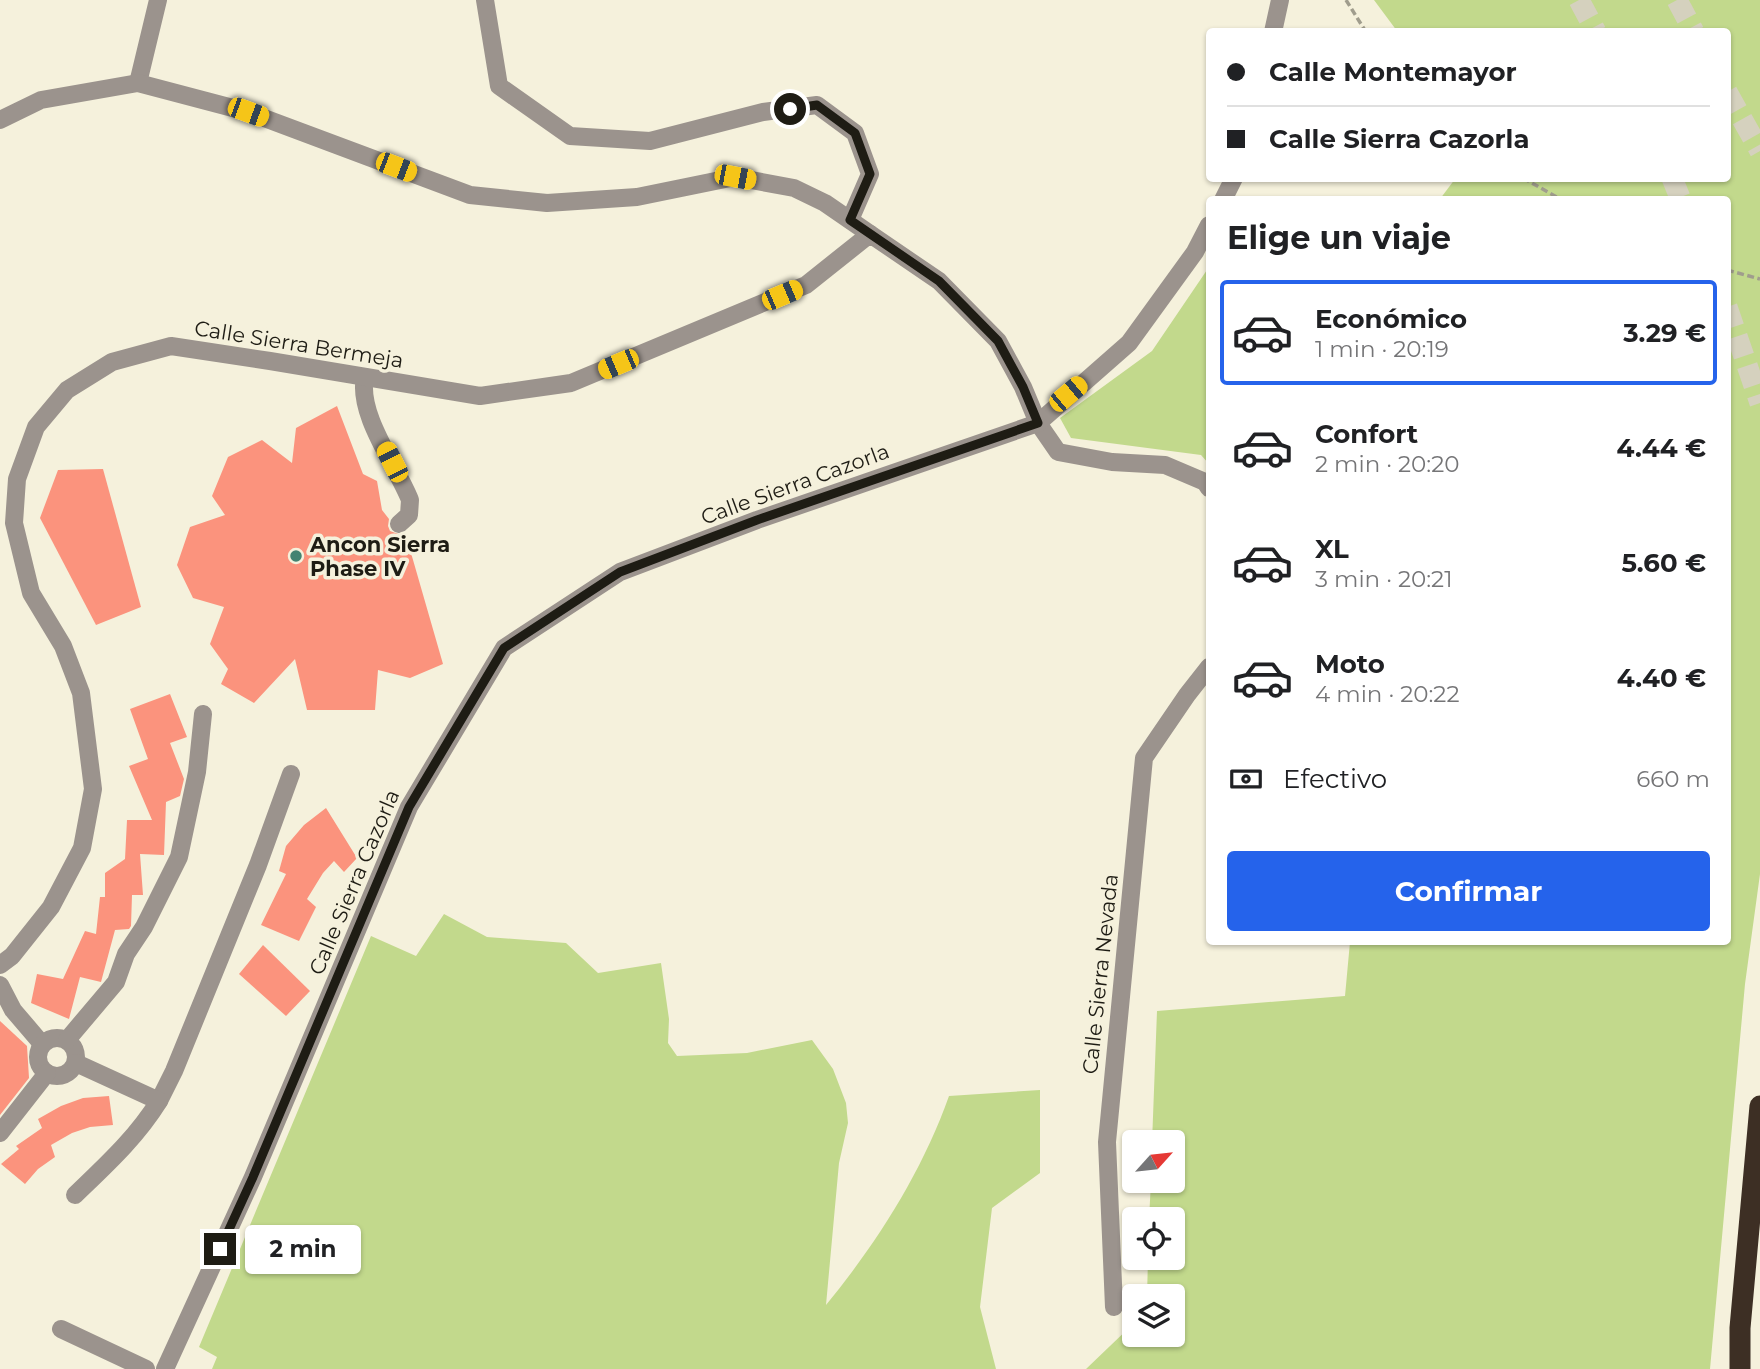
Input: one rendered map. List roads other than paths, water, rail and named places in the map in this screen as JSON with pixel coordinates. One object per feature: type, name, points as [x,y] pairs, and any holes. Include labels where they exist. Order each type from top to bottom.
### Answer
[{"type":"highway","points":[[1740,1369],[1740,1328],[1760,1106]]},
{"type":"street","points":[[138,83],[158,0]]},
{"type":"street","points":[[485,0],[499,86],[570,135],[650,141],[763,112],[817,105],[855,133],[870,174],[850,220]]},
{"type":"street","points":[[1274,28],[1280,0]]},
{"type":"street","points":[[0,120],[41,100],[138,83],[248,112],[470,195],[547,203],[637,197],[735,177],[794,188],[825,203],[939,281],[998,341],[1023,387],[1038,423],[1058,452],[1112,462],[1165,465],[1206,484]]},
{"type":"street","points":[[1038,423],[1129,343],[1195,252],[1206,231]]},
{"type":"street","name":"Calle Sierra Bermeja","points":[[0,965],[12,956],[58,895],[82,848],[93,789],[81,693],[63,646],[31,593],[14,523],[17,479],[36,427],[67,390],[112,362],[171,346],[480,396],[571,383],[806,285],[870,234]]},
{"type":"street","points":[[365,377],[363,386],[366,405],[410,500],[409,515],[398,524]]},
{"type":"street","name":"Calle Sierra Cazorla","points":[[165,1369],[253,1177],[409,807],[504,648],[620,572],[757,520],[1038,423]]},
{"type":"street","name":"Calle Sierra Nevada","points":[[1114,1307],[1107,1142],[1144,758],[1206,671]]},
{"type":"street","points":[[67,1040],[117,982],[126,954],[144,927],[178,857],[195,781],[202,715]]},
{"type":"street","points":[[75,1195],[129,1144],[159,1101],[174,1071],[258,865],[291,774]]},
{"type":"street","points":[[0,985],[13,1010],[42,1044]]},
{"type":"street","points":[[54,1037],[67,1040],[76,1050],[76,1063],[67,1074],[54,1076],[47,1073],[42,1069],[38,1056],[42,1044],[54,1037]]},
{"type":"street","points":[[76,1063],[159,1101]]},
{"type":"street","points":[[0,1133],[47,1073]]},
{"type":"street","points":[[61,1329],[146,1369]]},
{"type":"tunnel","points":[[1579,0],[1594,28]]},
{"type":"tunnel","points":[[1677,0],[1692,28]]},
{"type":"tunnel","points":[[1731,99],[1760,151]]},
{"type":"tunnel","points":[[1674,182],[1679,196]]},
{"type":"tunnel","points":[[1731,319],[1760,403]]},
{"type":"place","name":"Ancon Sierra Phase IV","points":[[296,556]]}]
